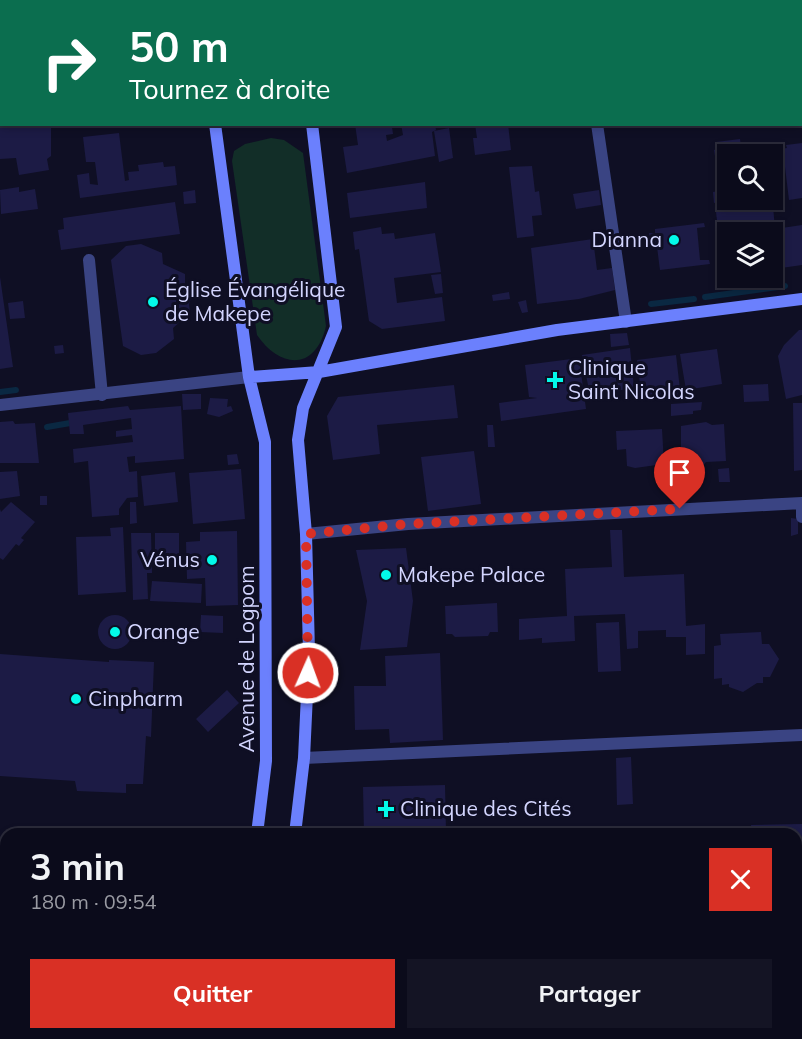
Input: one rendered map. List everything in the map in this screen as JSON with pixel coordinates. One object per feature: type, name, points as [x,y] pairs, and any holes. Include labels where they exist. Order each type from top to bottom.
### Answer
[{"type":"main road","name":"Avenue de Logpom","points":[[215,126],[249,377],[265,442],[266,761],[257,828]]},
{"type":"main road","points":[[295,828],[304,758],[309,652],[306,534],[298,440],[303,408],[336,327],[312,126]]},
{"type":"main road","points":[[249,377],[319,372],[557,330],[802,299]]},
{"type":"street","points":[[597,126],[626,322]]},
{"type":"street","points":[[89,260],[102,395]]},
{"type":"street","points":[[0,405],[249,377]]},
{"type":"street","points":[[306,534],[408,524],[802,503],[802,518]]},
{"type":"street","points":[[304,758],[802,735]]},
{"type":"green space","points":[[271,138],[284,140],[303,153],[326,326],[314,351],[297,360],[276,355],[257,335],[232,161],[234,151],[245,144]]},
{"type":"building","points":[[0,126],[51,126],[51,156],[47,159],[49,170],[19,175],[16,158],[0,159]]},
{"type":"building","points":[[355,126],[392,127],[393,134],[386,135],[387,141],[403,135],[401,126],[435,126],[436,130],[432,132],[435,156],[347,173],[343,147],[358,145]]},
{"type":"building","points":[[475,126],[508,126],[511,150],[475,155],[473,138],[477,138]]},
{"type":"building","points":[[449,128],[453,158],[439,162],[434,131]]},
{"type":"building","points":[[119,133],[125,181],[129,180],[128,172],[139,171],[138,165],[163,162],[164,167],[175,166],[177,185],[80,198],[77,175],[89,173],[90,184],[98,185],[95,162],[86,162],[83,137]]},
{"type":"building","points":[[740,139],[741,144],[717,144],[717,149],[716,142]]},
{"type":"building","points":[[802,143],[802,198],[789,200],[785,167],[783,168],[783,149],[787,148],[786,145]]},
{"type":"building","points":[[717,149],[717,169],[714,150]]},
{"type":"building","points":[[532,166],[535,192],[539,191],[542,215],[532,216],[534,236],[517,238],[509,167]]},
{"type":"building","points":[[425,182],[427,208],[350,218],[347,193]]},
{"type":"building","points":[[19,187],[19,192],[35,189],[38,209],[1,214],[0,190]]},
{"type":"building","points":[[195,190],[196,203],[184,204],[183,192]]},
{"type":"building","points":[[599,190],[601,205],[576,209],[573,194]]},
{"type":"building","points":[[717,191],[717,202],[714,203],[713,192]]},
{"type":"building","points":[[175,202],[180,234],[61,250],[58,230],[64,229],[63,218]]},
{"type":"building","points":[[773,210],[774,222],[717,222],[716,212]]},
{"type":"building","name":"Dianna","points":[[704,223],[705,227],[697,228],[700,260],[709,260],[710,264],[660,270],[657,247],[651,248],[649,233],[655,233],[655,229]]},
{"type":"building","points":[[802,225],[802,265],[783,268],[783,228]]},
{"type":"building","points":[[381,227],[382,234],[394,233],[395,239],[435,233],[441,272],[394,278],[397,303],[442,297],[445,321],[382,329],[369,321],[359,249],[355,250],[353,232]]},
{"type":"building","points":[[593,239],[597,270],[612,268],[615,290],[579,299],[537,304],[531,248]]},
{"type":"building","name":"Église Évangélique de Makepe","points":[[141,244],[162,253],[163,264],[185,274],[185,284],[193,286],[194,299],[191,299],[189,304],[190,313],[173,328],[174,339],[156,353],[141,355],[123,346],[111,260],[126,246]]},
{"type":"building","points":[[441,274],[443,293],[435,294],[431,275]]},
{"type":"building","points":[[0,277],[13,367],[0,369]]},
{"type":"building","points":[[509,292],[510,299],[493,301],[492,295]]},
{"type":"building","points":[[526,300],[528,312],[522,313],[518,302]]},
{"type":"building","points":[[23,301],[25,318],[10,319],[8,303]]},
{"type":"building","points":[[799,330],[802,330],[802,395],[786,399],[778,356],[784,345]]},
{"type":"building","points":[[627,333],[629,345],[611,347],[610,334]]},
{"type":"building","points":[[63,345],[64,353],[55,354],[54,346]]},
{"type":"building","points":[[630,348],[634,388],[590,395],[582,355]]},
{"type":"building","points":[[717,349],[722,384],[686,390],[680,354]]},
{"type":"building","points":[[676,355],[681,398],[642,400],[637,360]]},
{"type":"building","name":"Clinique Saint Nicolas","points":[[579,358],[586,409],[501,421],[499,403],[537,398],[529,397],[525,365]]},
{"type":"building","points":[[768,384],[769,401],[744,402],[743,385]]},
{"type":"building","points":[[454,385],[458,418],[377,425],[380,454],[333,460],[327,416],[338,397]]},
{"type":"building","points":[[182,394],[201,394],[201,409],[183,410]]},
{"type":"building","points":[[210,398],[228,399],[227,407],[231,406],[233,411],[219,417],[207,414]]},
{"type":"building","points":[[702,402],[701,410],[693,411],[693,414],[671,416],[671,404]]},
{"type":"building","points":[[793,403],[802,403],[802,470],[794,471]]},
{"type":"building","points":[[128,406],[130,410],[181,406],[184,459],[135,463],[135,456],[127,457],[129,472],[137,471],[138,497],[127,498],[119,509],[119,515],[92,517],[88,461],[74,463],[73,449],[133,442],[132,435],[116,437],[116,431],[132,429],[131,418],[83,425],[84,434],[70,434],[68,413]]},
{"type":"building","points":[[13,421],[15,424],[35,423],[39,463],[0,463],[0,422]]},
{"type":"building","points":[[706,422],[712,425],[724,424],[726,461],[706,462],[700,469],[691,464],[676,464],[675,450],[681,450],[681,426]]},
{"type":"building","points":[[487,425],[493,425],[495,447],[488,447]]},
{"type":"building","points":[[662,429],[664,464],[635,468],[627,466],[626,449],[617,450],[616,431]]},
{"type":"building","points":[[474,451],[481,504],[428,511],[421,457]]},
{"type":"building","points":[[237,454],[239,464],[228,465],[227,455]]},
{"type":"building","points":[[729,468],[730,482],[719,482],[718,469]]},
{"type":"building","points":[[241,469],[245,519],[193,524],[189,473]]},
{"type":"building","points":[[17,471],[20,496],[0,499],[0,472]]},
{"type":"building","points":[[175,472],[178,502],[144,506],[141,476]]},
{"type":"building","points":[[666,473],[671,476],[671,481],[667,484],[662,483],[661,477]]},
{"type":"building","points":[[40,496],[47,496],[47,505],[40,505]]},
{"type":"building","points":[[11,502],[35,522],[21,538],[24,540],[19,546],[16,544],[3,560],[0,558],[0,509],[1,512]]},
{"type":"building","points":[[130,502],[136,502],[137,523],[130,524]]},
{"type":"building","points":[[791,518],[798,519],[798,534],[791,536]]},
{"type":"building","points":[[123,527],[126,592],[78,595],[76,537],[111,536],[110,528]]},
{"type":"building","points":[[610,530],[622,530],[624,577],[684,574],[686,626],[705,624],[705,654],[686,655],[686,637],[666,637],[666,630],[638,631],[638,648],[627,649],[625,614],[574,616],[575,641],[542,643],[542,638],[519,640],[519,619],[567,616],[565,569],[612,567]]},
{"type":"building","name":"Vénus","points":[[237,531],[238,605],[206,606],[205,578],[187,579],[186,542],[200,541],[200,532]]},
{"type":"building","points":[[131,533],[151,533],[152,573],[147,573],[148,599],[133,600]]},
{"type":"building","points":[[155,533],[179,533],[179,564],[155,565]]},
{"type":"building","name":"Makepe Palace","points":[[406,548],[413,601],[407,647],[360,650],[367,601],[356,550]]},
{"type":"building","points":[[152,581],[202,584],[201,603],[150,601]]},
{"type":"building","points":[[497,603],[498,632],[490,632],[488,636],[455,637],[452,634],[446,634],[445,606]]},
{"type":"building","name":"Orange","points":[[115,615],[127,620],[132,632],[127,644],[115,649],[103,644],[98,632],[103,620]]},
{"type":"building","points":[[201,615],[223,616],[223,633],[200,632]]},
{"type":"building","points":[[619,622],[621,671],[598,672],[596,623]]},
{"type":"building","points":[[761,632],[762,644],[769,644],[779,659],[770,677],[763,677],[763,683],[757,683],[743,692],[729,687],[729,684],[722,685],[722,678],[714,679],[714,646],[721,645],[720,634]]},
{"type":"building","points":[[440,653],[443,740],[390,743],[389,729],[355,730],[354,686],[386,686],[385,656]]},
{"type":"building","name":"Cinpharm","points":[[0,654],[109,662],[109,660],[154,662],[151,737],[146,736],[143,784],[126,784],[126,793],[77,791],[75,781],[0,776]]},
{"type":"building","points":[[227,690],[239,703],[208,732],[196,719]]},
{"type":"building","points":[[631,757],[633,804],[617,805],[616,758]]},
{"type":"building","points":[[445,785],[446,828],[364,828],[363,787]]},
{"type":"building","points":[[802,824],[802,828],[751,828],[751,825]]},
{"type":"waterway","points":[[705,297],[785,286]]},
{"type":"waterway","points":[[651,304],[694,299]]},
{"type":"waterway","points":[[0,392],[16,390]]},
{"type":"waterway","points":[[47,427],[76,422]]},
{"type":"place","name":"Dianna","points":[[674,240]]},
{"type":"place","name":"Église Évangélique de Makepe","points":[[153,302]]},
{"type":"place","name":"Clinique Saint Nicolas","points":[[555,380]]},
{"type":"place","name":"Vénus","points":[[212,560]]},
{"type":"place","name":"Makepe Palace","points":[[386,575]]},
{"type":"place","name":"Orange","points":[[115,632]]},
{"type":"place","name":"Cinpharm","points":[[76,699]]},
{"type":"place","name":"Clinique des Cités","points":[[386,809]]},
{"type":"route","points":[[308,673],[306,534],[408,524],[680,509]]}]
